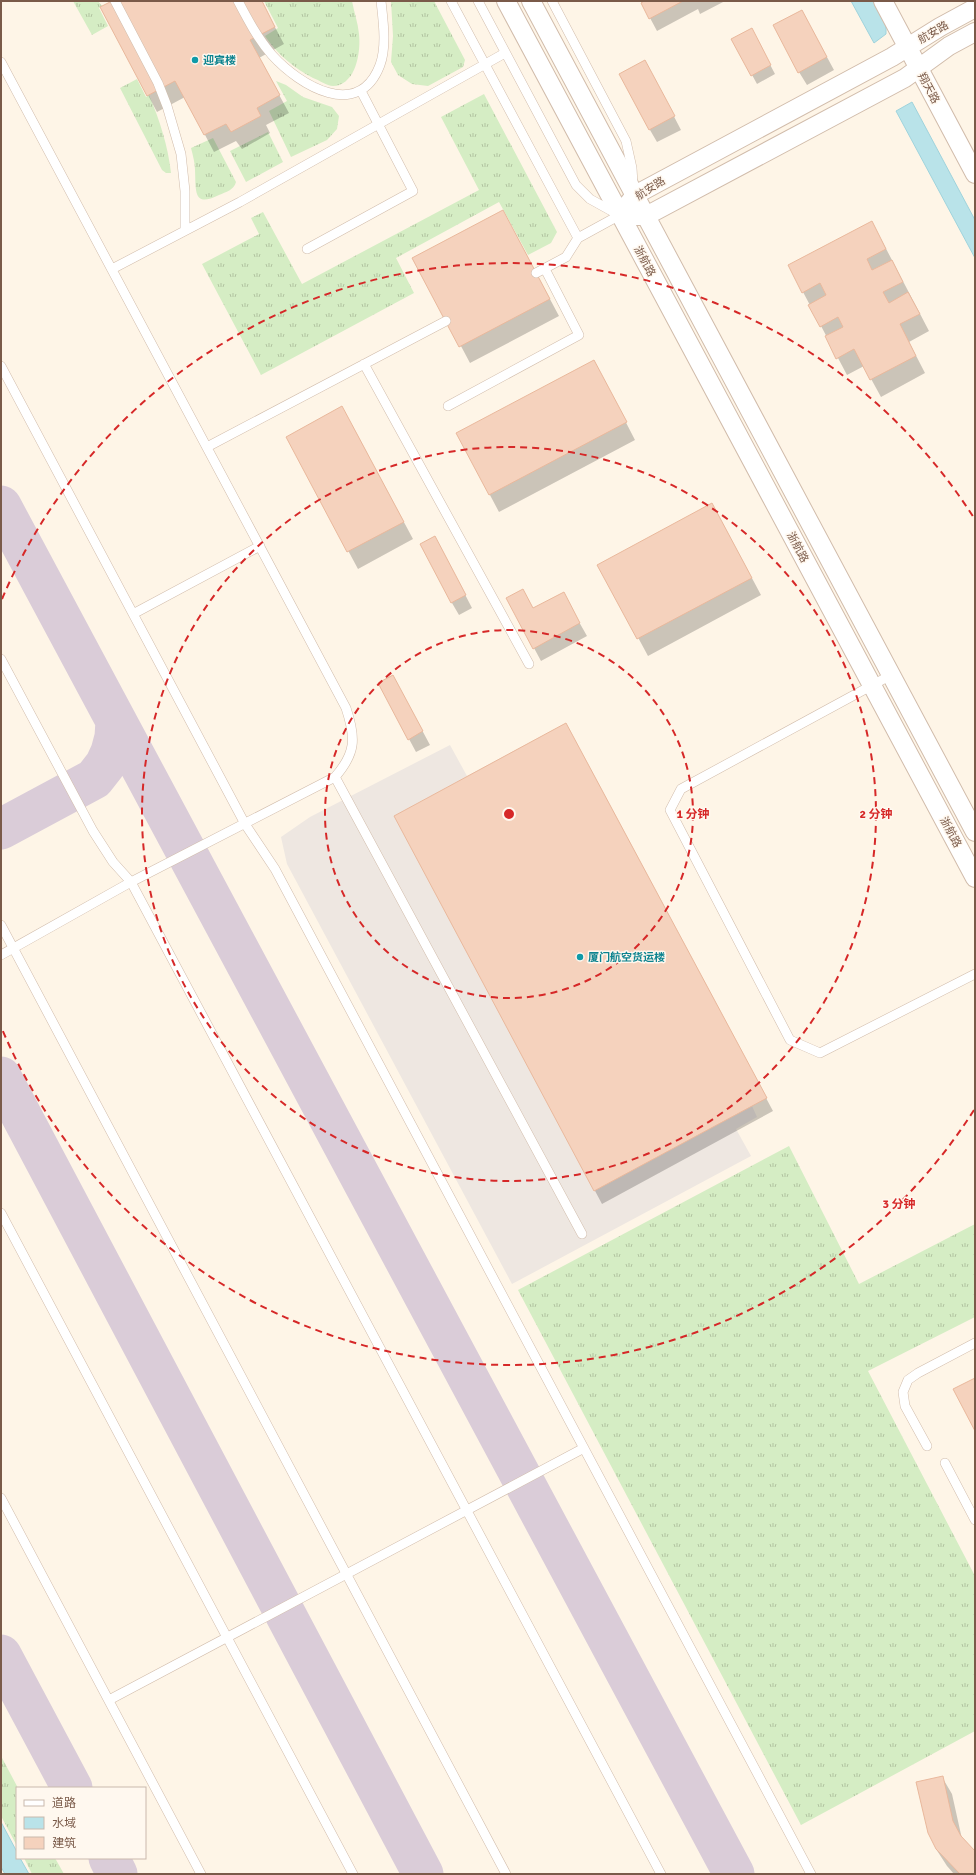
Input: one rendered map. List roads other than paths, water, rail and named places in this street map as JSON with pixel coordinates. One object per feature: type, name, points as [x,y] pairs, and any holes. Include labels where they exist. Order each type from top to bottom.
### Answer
[{"type":"street","name":"浙航路","points":[[506,1],[975,878]]},
{"type":"street","name":"浙航路","points":[[531,1],[975,832]]},
{"type":"street","name":"翔天路","points":[[883,1],[975,174]]},
{"type":"street","name":"航安路","points":[[620,216],[634,195],[892,57],[975,8]]},
{"type":"street","name":"航安路","points":[[620,216],[646,216],[905,78],[949,46],[975,32]]},
{"type":"lane","points":[[115,1],[158,83],[167,106],[181,154],[185,191],[185,229]]},
{"type":"lane","points":[[238,1],[256,34],[273,56],[288,70],[304,82],[326,93],[343,96],[361,91],[373,80],[381,63],[384,30],[380,1]]},
{"type":"lane","points":[[451,1],[578,238]]},
{"type":"lane","points":[[478,1],[576,185],[590,199],[620,216]]},
{"type":"lane","name":"浙航路","points":[[552,1],[626,141],[632,168],[634,195]]},
{"type":"lane","points":[[112,269],[185,229],[240,202],[505,54]]},
{"type":"lane","points":[[1,62],[4,76],[112,269],[346,708],[352,727],[353,746],[346,764],[335,777],[132,882],[1,955]]},
{"type":"lane","points":[[307,249],[413,191],[361,91]]},
{"type":"lane","points":[[448,406],[579,335],[540,271],[566,257],[578,238],[620,216]]},
{"type":"lane","points":[[207,447],[446,321]]},
{"type":"lane","points":[[364,364],[529,664]]},
{"type":"lane","points":[[1,366],[245,824],[275,869],[811,1874]]},
{"type":"lane","points":[[133,614],[260,546]]},
{"type":"lane","points":[[1,658],[93,831],[112,862],[132,882],[661,1874]]},
{"type":"lane","points":[[891,675],[681,789],[670,810],[790,1040],[820,1052],[975,974]]},
{"type":"lane","points":[[335,777],[582,1234]]},
{"type":"lane","points":[[1,925],[348,1574],[506,1874]]},
{"type":"lane","points":[[1,1213],[353,1874]]},
{"type":"lane","points":[[927,1446],[905,1406],[903,1392],[908,1380],[918,1373],[975,1343]]},
{"type":"lane","points":[[109,1700],[584,1448]]},
{"type":"lane","points":[[945,1463],[975,1520]]},
{"type":"lane","points":[[1,1498],[200,1874]]},
{"type":"water","points":[[851,1],[874,1],[886,23],[886,34],[874,43]]},
{"type":"water","points":[[912,102],[975,220],[975,258],[896,111]]},
{"type":"water","points":[[1,1822],[16,1850],[16,1859],[21,1859],[29,1874],[5,1874],[1,1867]]},
{"type":"place","name":"迎宾楼","points":[[195,60]]},
{"type":"place","name":"厦门航空货运楼","points":[[580,957]]}]
